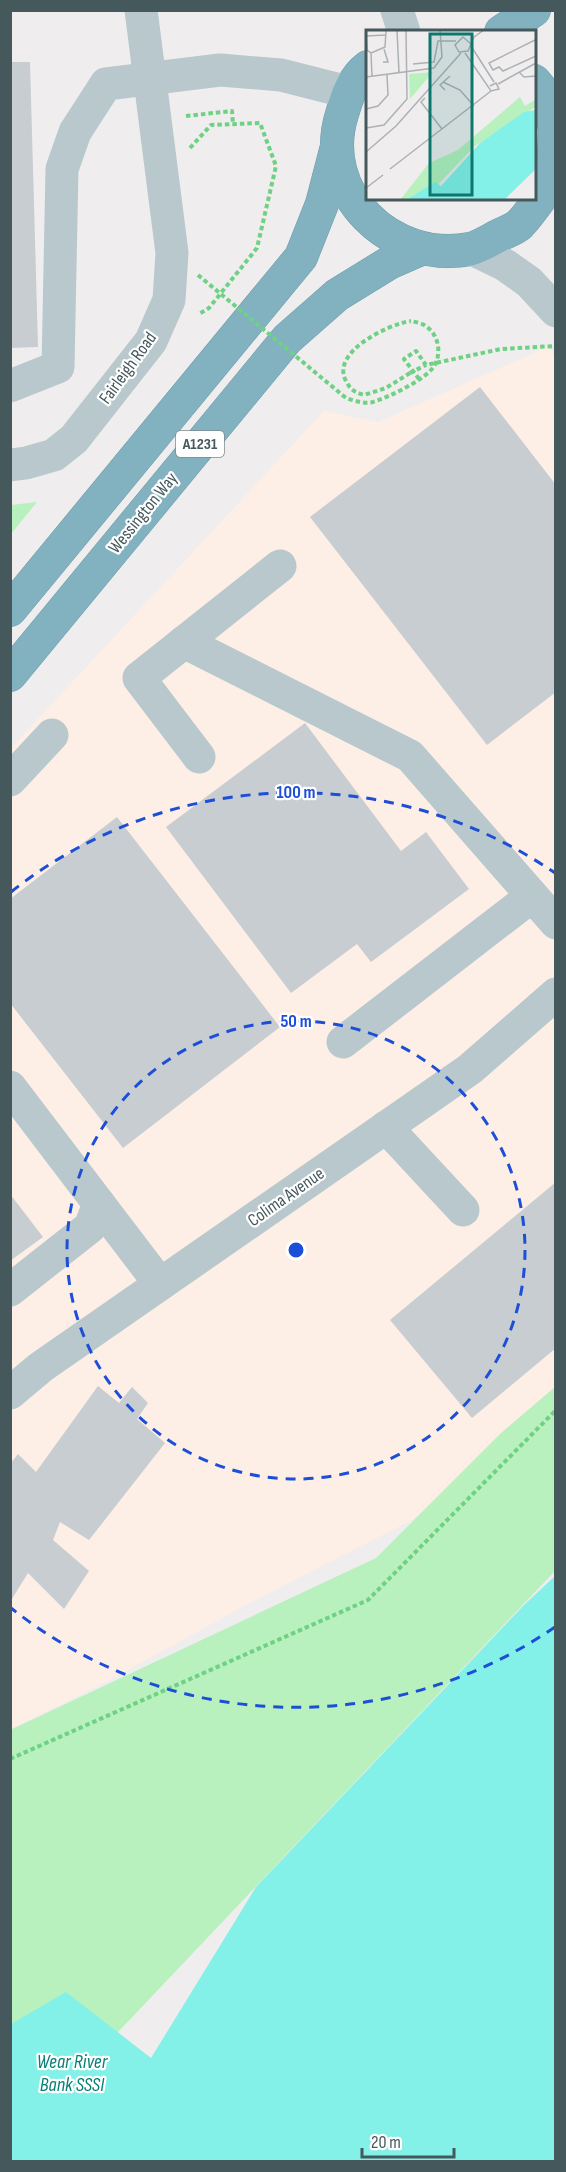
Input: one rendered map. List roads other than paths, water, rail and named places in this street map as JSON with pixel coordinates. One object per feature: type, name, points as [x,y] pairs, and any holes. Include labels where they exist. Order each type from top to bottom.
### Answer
[{"type":"highway","points":[[504,30],[534,10]]},
{"type":"highway","name":"Wessington Way","points":[[10,610],[301,257],[322,204],[336,150],[337,129],[348,93],[366,68]]},
{"type":"highway","name":"Wessington Way","points":[[336,150],[346,187],[371,222],[399,241],[421,249],[438,252],[472,249],[518,226],[545,190],[555,162],[555,127],[544,93],[536,83]]},
{"type":"highway","name":"Wessington Way","points":[[10,675],[287,339],[337,295],[389,263],[421,249]]},
{"type":"street","name":"Fairleigh Road","points":[[10,465],[54,455],[74,439],[151,341],[169,300],[172,253],[141,10]]},
{"type":"street","points":[[398,10],[404,30]]},
{"type":"street","points":[[10,386],[58,367],[62,169],[75,132],[106,84],[230,70],[281,75],[348,93]]},
{"type":"street","points":[[472,249],[505,265],[529,282],[555,311]]},
{"type":"street","points":[[199,758],[139,678],[279,566]]},
{"type":"street","points":[[184,642],[410,756],[555,923]]},
{"type":"street","points":[[10,780],[52,735]]},
{"type":"street","points":[[343,1042],[532,896]]},
{"type":"street","name":"Colima Avenue","points":[[10,1393],[41,1367],[470,1069],[555,994]]},
{"type":"street","points":[[10,1087],[160,1284]]},
{"type":"street","points":[[386,1127],[463,1210]]},
{"type":"street","points":[[10,1290],[90,1227],[99,1204]]},
{"type":"water","name":"Wear River Bank SSSI","points":[[555,1576],[555,2161],[11,2161],[11,2024],[66,1992],[151,2058],[256,1887],[524,1605]]}]
